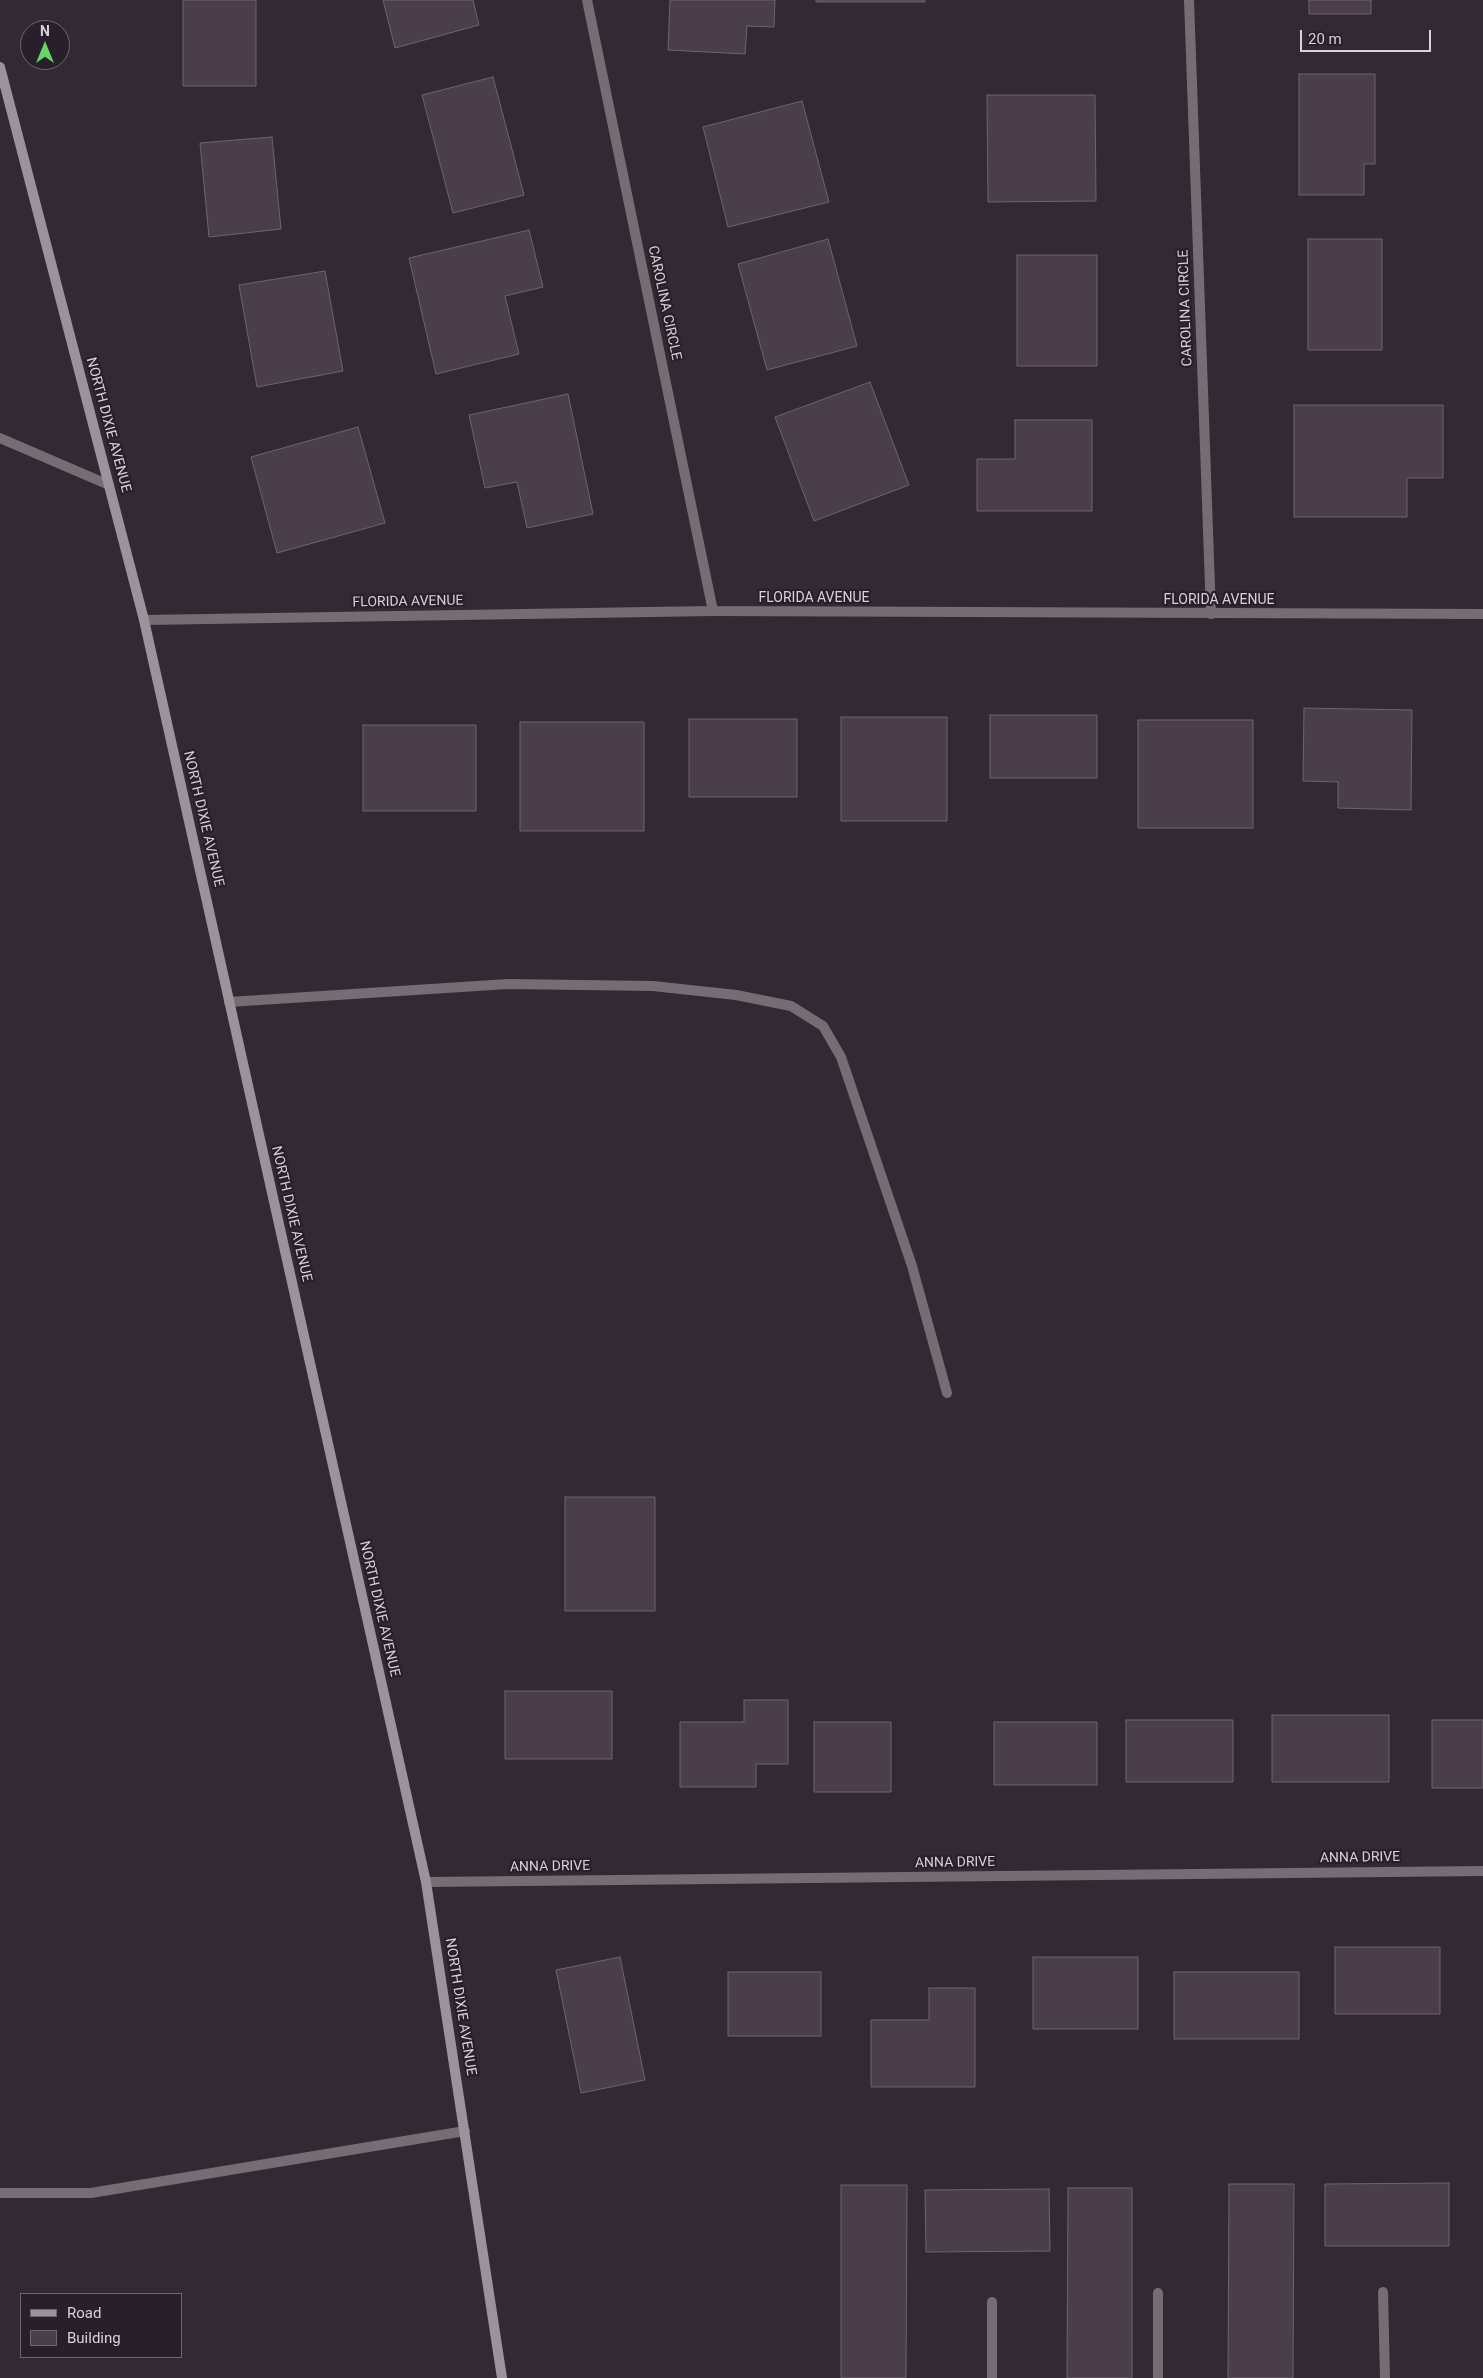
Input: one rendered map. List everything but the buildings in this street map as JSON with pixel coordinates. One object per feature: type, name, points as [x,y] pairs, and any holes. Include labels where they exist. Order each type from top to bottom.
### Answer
[{"type":"street","name":"CAROLINA CIRCLE","points":[[587,0],[714,611]]},
{"type":"street","name":"CAROLINA CIRCLE","points":[[1189,0],[1211,614]]},
{"type":"street","name":"NORTH DIXIE AVENUE","points":[[0,67],[144,620],[426,1882],[502,2378]]},
{"type":"street","points":[[0,438],[109,484]]},
{"type":"street","name":"FLORIDA AVENUE","points":[[144,620],[714,611],[1483,614]]},
{"type":"street","points":[[229,1002],[508,984],[653,986],[736,996],[791,1006],[823,1026],[841,1057],[912,1266],[947,1393]]},
{"type":"street","name":"ANNA DRIVE","points":[[426,1882],[1483,1871]]},
{"type":"street","points":[[0,2193],[91,2193],[465,2131]]},
{"type":"street","points":[[1383,2292],[1385,2378]]},
{"type":"street","points":[[1158,2294],[1158,2378]]},
{"type":"street","points":[[992,2302],[992,2378]]}]
